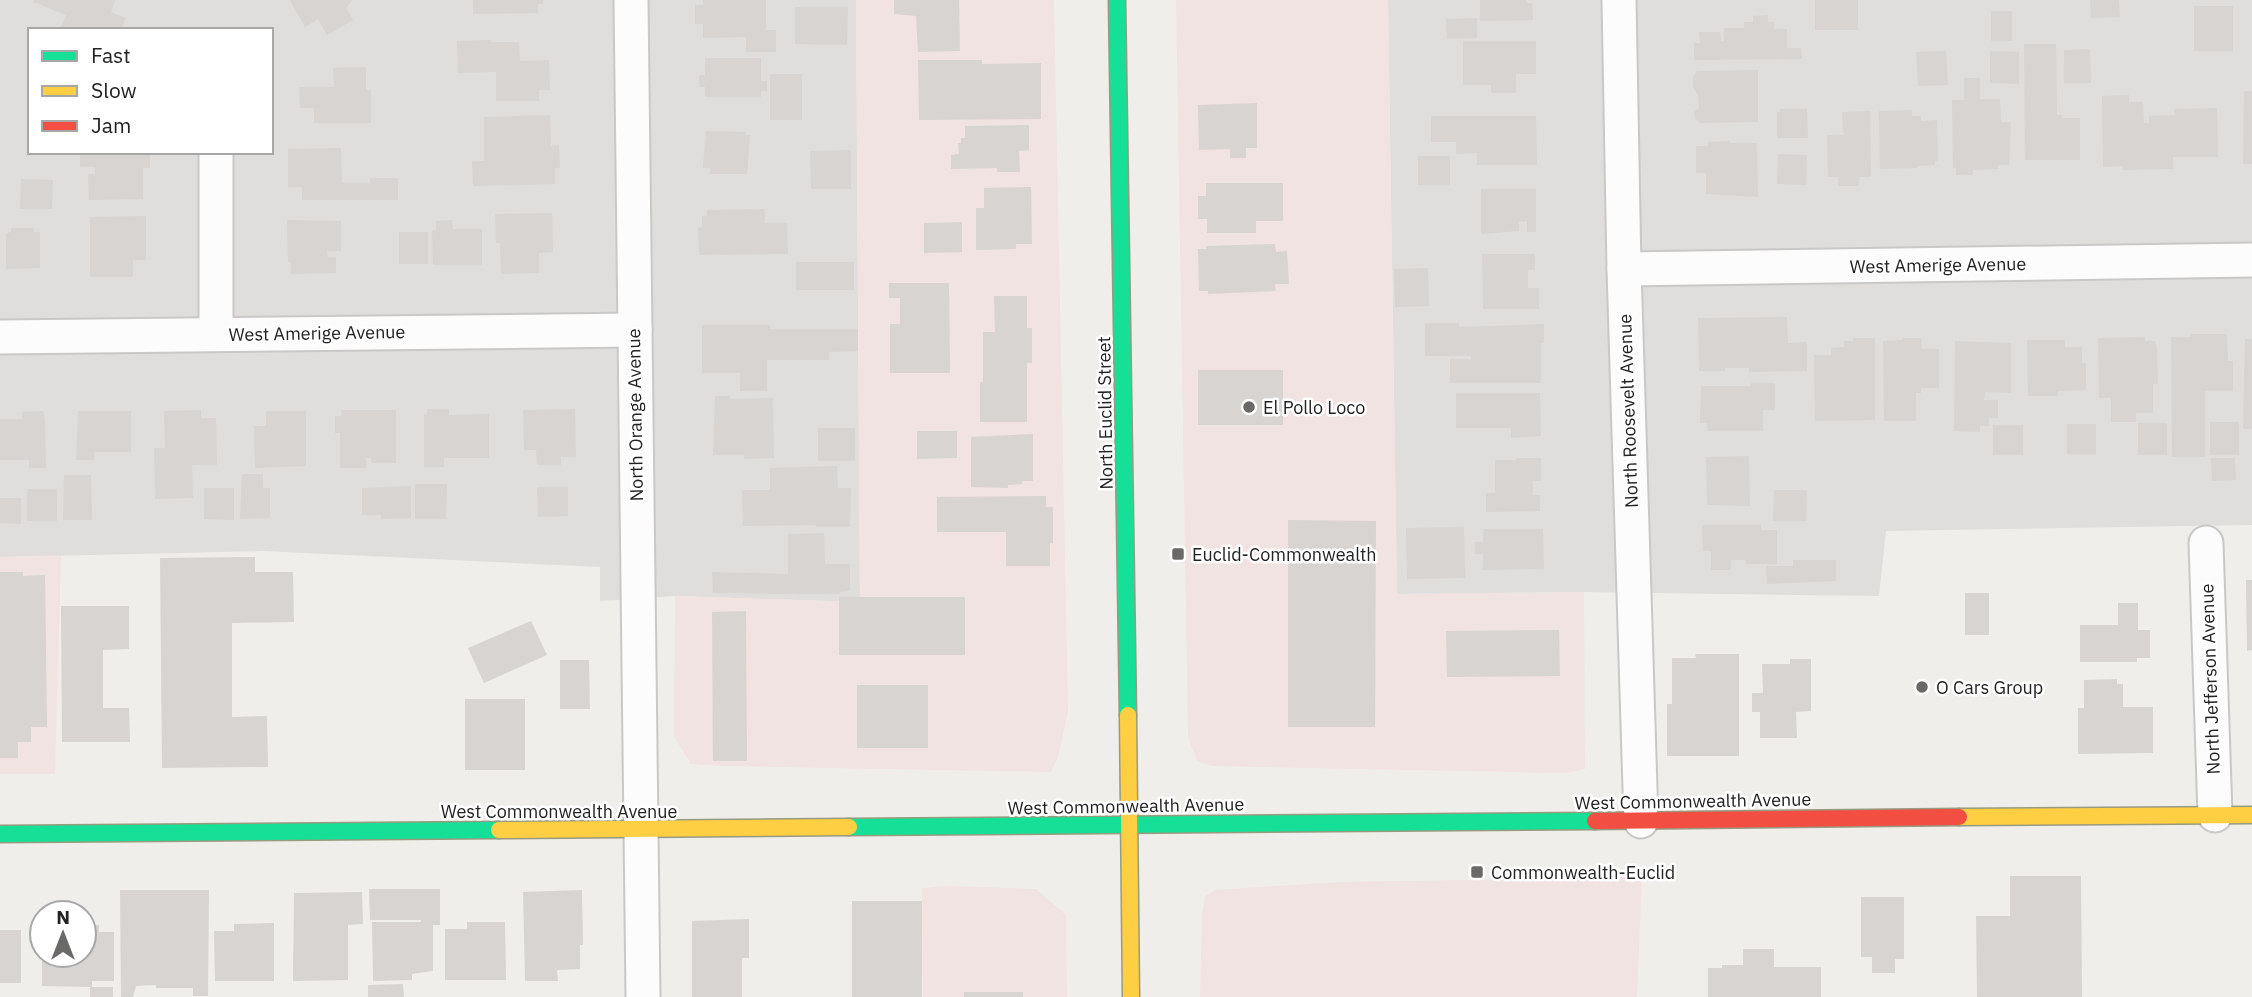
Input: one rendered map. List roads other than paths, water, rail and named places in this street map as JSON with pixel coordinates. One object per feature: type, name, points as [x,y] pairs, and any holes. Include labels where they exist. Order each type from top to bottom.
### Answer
[{"type":"main road","name":"North Euclid Street","points":[[1117,0],[1131,997]]},
{"type":"main road","name":"West Commonwealth Avenue","points":[[0,834],[2252,815]]},
{"type":"street","name":"North Orange Avenue","points":[[631,0],[643,997]]},
{"type":"street","name":"North Roosevelt Avenue","points":[[1619,0],[1624,270],[1641,821]]},
{"type":"street","points":[[216,154],[216,334]]},
{"type":"street","name":"West Amerige Avenue","points":[[1624,270],[2252,260]]},
{"type":"street","name":"West Amerige Avenue","points":[[0,337],[635,330]]},
{"type":"street","name":"North Jefferson Avenue","points":[[2206,543],[2215,815]]},
{"type":"place","name":"El Pollo Loco","points":[[1249,407]]},
{"type":"place","name":"Euclid-Commonwealth","points":[[1178,554]]},
{"type":"place","name":"O Cars Group","points":[[1922,687]]},
{"type":"place","name":"Commonwealth-Euclid","points":[[1477,872]]}]
